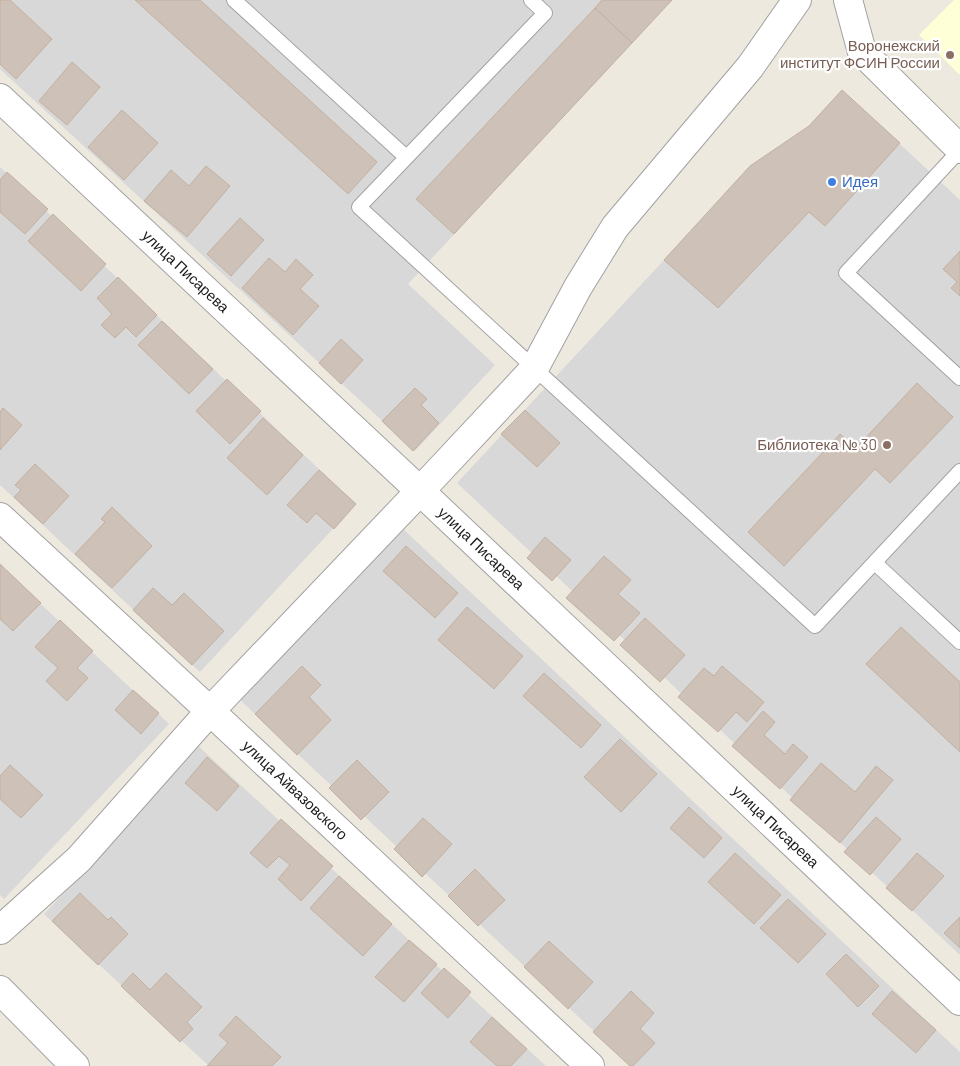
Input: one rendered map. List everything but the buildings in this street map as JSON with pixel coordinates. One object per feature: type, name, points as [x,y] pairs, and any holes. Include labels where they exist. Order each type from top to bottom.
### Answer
[{"type":"street","points":[[0,930],[79,859],[210,711],[534,369],[578,287],[616,227],[750,67],[797,0]]},
{"type":"street","points":[[848,0],[862,52],[960,150]]},
{"type":"street","name":"улица Писарева","points":[[0,98],[420,491],[960,1001]]},
{"type":"street","name":"улица Айвазовского","points":[[0,517],[590,1066]]},
{"type":"street","points":[[0,990],[75,1066]]},
{"type":"lane","points":[[234,0],[406,157]]},
{"type":"lane","points":[[531,0],[545,13],[358,207],[815,626],[960,471]]},
{"type":"lane","points":[[960,150],[846,273],[960,378]]},
{"type":"lane","points":[[875,563],[960,642]]},
{"type":"shaded area","points":[[0,0],[671,0],[408,284],[495,365],[415,451],[0,69]]},
{"type":"shaded area","name":"Воронежский институт ФСИН России","points":[[954,0],[960,0],[960,75],[919,35]]},
{"type":"shaded area","points":[[842,90],[960,200],[960,955],[457,483],[664,260],[809,126]]},
{"type":"shaded area","points":[[0,167],[356,504],[200,672],[0,485]]},
{"type":"shaded area","points":[[401,527],[960,1052],[960,1066],[631,1066],[239,699]]},
{"type":"shaded area","points":[[0,566],[169,724],[4,899],[0,895]]},
{"type":"shaded area","points":[[196,744],[546,1066],[209,1066],[44,914],[98,857]]},
{"type":"place","name":"Воронежский институт ФСИН России","points":[[950,55]]},
{"type":"place","name":"Идея","points":[[832,182]]},
{"type":"place","name":"Библиотека № 30","points":[[887,445]]}]
